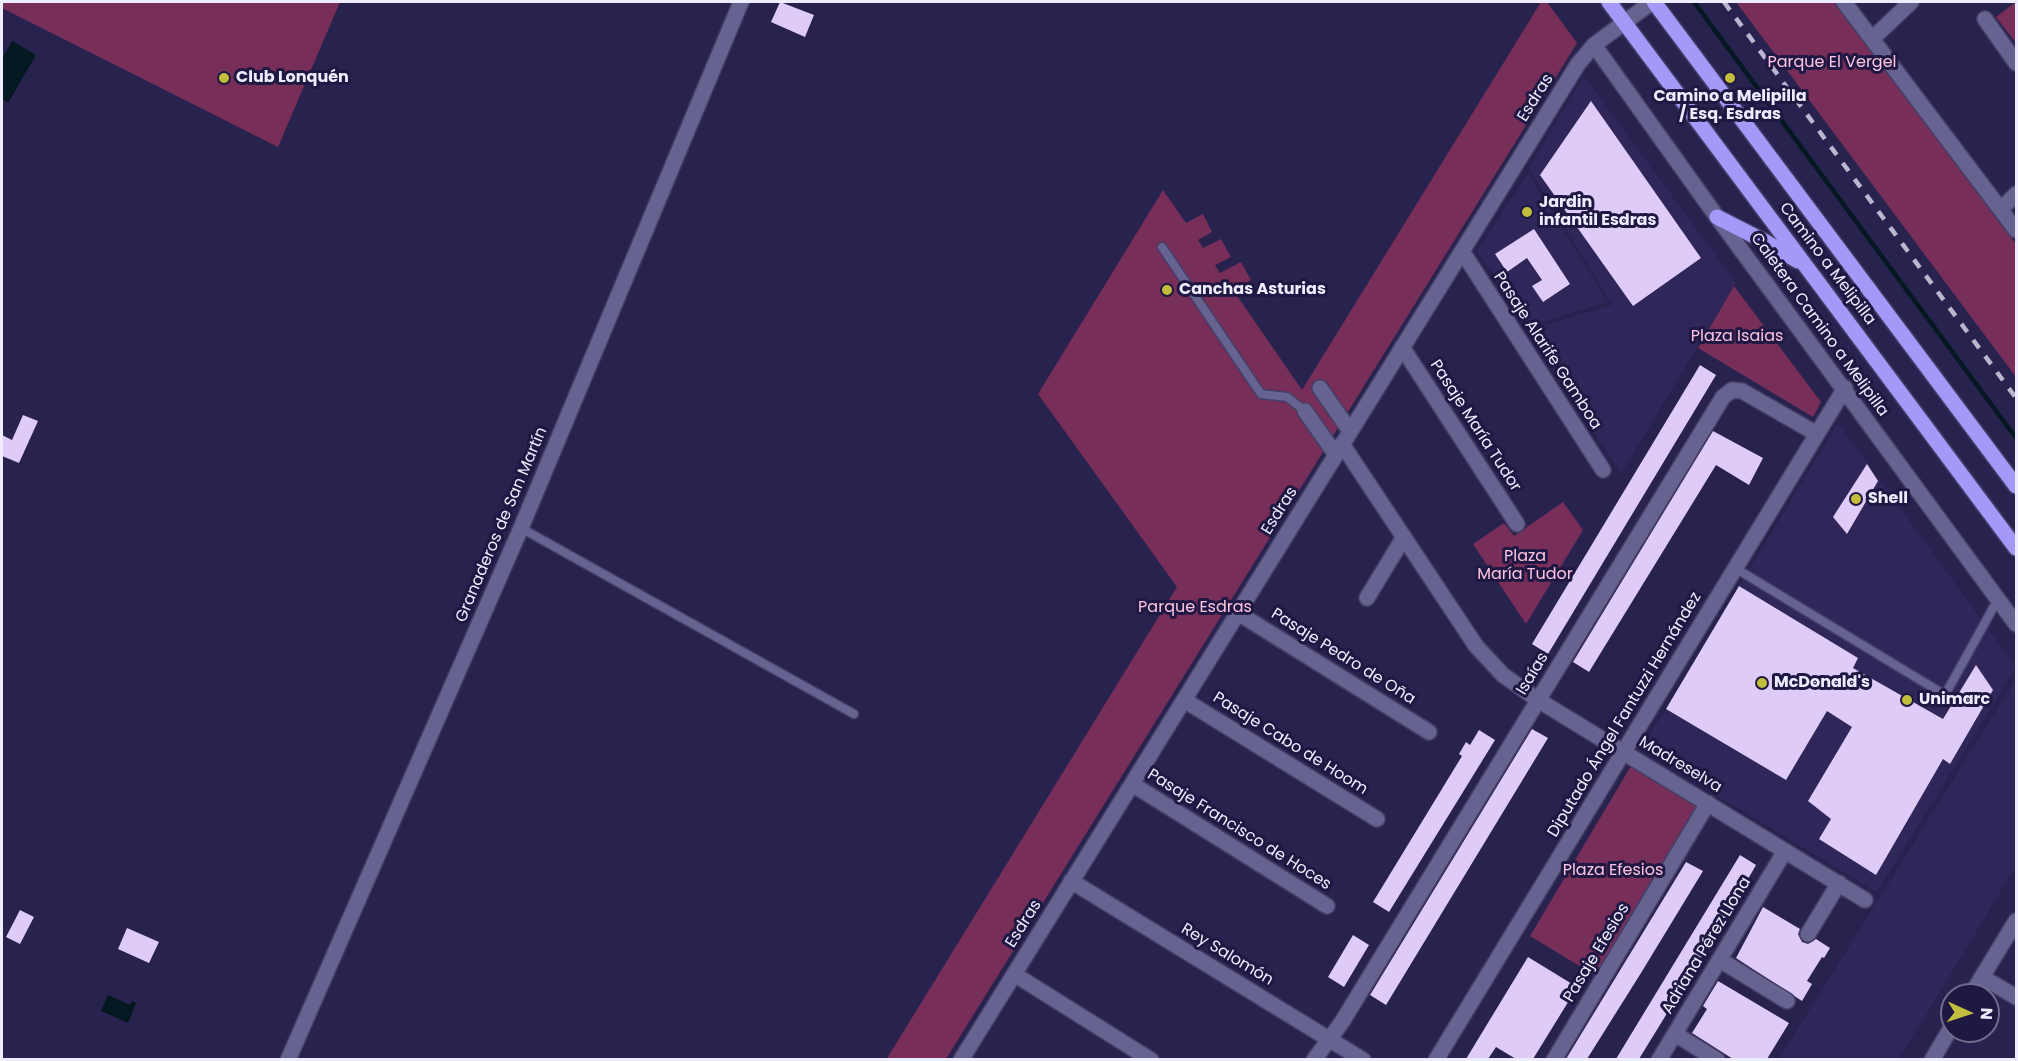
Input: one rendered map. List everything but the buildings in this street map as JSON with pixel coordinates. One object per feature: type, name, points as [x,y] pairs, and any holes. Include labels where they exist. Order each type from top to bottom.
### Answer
[{"type":"main road","name":"Camino a Melipilla","points":[[1609,2],[2016,548]]},
{"type":"main road","name":"Camino a Melipilla","points":[[1653,2],[2016,486]]},
{"type":"main road","points":[[1717,218],[1764,241],[1807,267]]},
{"type":"street","name":"Granaderos de San Martín","points":[[288,1059],[522,528],[741,2]]},
{"type":"street","name":"Esdras","points":[[965,1058],[1071,881],[1581,58],[1594,45],[1653,2]]},
{"type":"street","points":[[1844,2],[2016,230]]},
{"type":"street","points":[[1872,39],[1911,2]]},
{"type":"street","points":[[1984,20],[2016,63]]},
{"type":"street","name":"Caletera Camino a Melipilla","points":[[1594,45],[1717,218],[1845,388],[2016,624]]},
{"type":"street","points":[[2001,209],[2016,194]]},
{"type":"street","name":"Pasaje Alarife Gamboa","points":[[1462,251],[1603,470]]},
{"type":"street","name":"Pasaje María Tudor","points":[[1402,348],[1517,524]]},
{"type":"street","name":"Madreselva","points":[[1320,388],[1343,443],[1482,654],[1508,679],[1538,700],[1865,900]]},
{"type":"street","name":"Diputado Ángel Fantuzzi Hernández","points":[[1436,1059],[1845,388]]},
{"type":"street","name":"Isaías","points":[[1314,1059],[1329,1039],[1727,393],[1737,390],[1742,392],[1817,434]]},
{"type":"street","name":"Madreselva","points":[[1305,411],[1343,443]]},
{"type":"street","points":[[1367,598],[1404,537]]},
{"type":"street","name":"Pasaje Pedro de Oña","points":[[1238,613],[1429,732]]},
{"type":"street","name":"Pasaje Cabo de Hoom","points":[[1184,700],[1377,819]]},
{"type":"street","name":"Pasaje Francisco de Hoces","points":[[1132,784],[1327,906]]},
{"type":"street","name":"Pasaje Efesios","points":[[1554,1059],[1708,803]]},
{"type":"street","name":"Adriana Pérez Llona","points":[[1659,1059],[1785,851]]},
{"type":"street","name":"Rey Salomón","points":[[1071,881],[1363,1059]]},
{"type":"street","points":[[1808,934],[1839,883]]},
{"type":"street","points":[[1978,983],[2016,921]]},
{"type":"street","points":[[1719,960],[1787,1001]]},
{"type":"street","points":[[1014,974],[1151,1059]]},
{"type":"street","points":[[1982,976],[2016,997]]},
{"type":"street","points":[[1675,1034],[1717,1059]]},
{"type":"street","points":[[1932,1059],[1942,1043]]},
{"type":"lane","points":[[1161,247],[1261,394],[1287,397],[1305,411]]},
{"type":"lane","points":[[522,528],[854,714]]},
{"type":"lane","points":[[1735,568],[1945,695],[1998,599]]},
{"type":"shaded area","points":[[1584,76],[1736,283],[1621,474],[1528,330],[1612,305],[1529,168]]},
{"type":"shaded area","name":"Jardin infantil Esdras","points":[[1528,173],[1608,302],[1529,326],[1477,251]]},
{"type":"shaded area","points":[[1838,423],[2016,667],[1877,892],[1640,749],[1666,709],[1786,780],[1858,658],[1739,586]]},
{"type":"shaded area","points":[[2016,679],[2016,866],[1945,983],[1940,983],[1940,991],[1899,1059],[1779,1059]]},
{"type":"green space","name":"Club Lonquén","points":[[2,2],[340,2],[278,147],[2,8]]},
{"type":"green space","name":"Parque Esdras","points":[[1541,2],[1547,2],[1577,43],[946,1059],[886,1060],[1177,587],[1038,394],[1163,190],[1186,223],[1203,214],[1212,232],[1198,240],[1203,248],[1221,239],[1231,257],[1215,265],[1220,273],[1241,262],[1251,280],[1233,290],[1302,390]]},
{"type":"green space","name":"Parque El Vergel","points":[[1736,2],[1836,2],[2016,244],[2016,377]]},
{"type":"green space","points":[[2016,2],[2016,43],[1996,17]]},
{"type":"green space","name":"Plaza Isaias","points":[[1734,286],[1821,402],[1813,417],[1698,348]]},
{"type":"green space","name":"Plaza María Tudor","points":[[1563,502],[1583,530],[1526,624],[1473,544],[1504,523],[1514,536]]},
{"type":"green space","name":"Plaza Efesios","points":[[1631,766],[1697,806],[1596,976],[1530,936]]},
{"type":"water","points":[[12,41],[36,55],[8,103],[2,99],[2,59]]},
{"type":"water","points":[[108,995],[130,1005],[132,1001],[136,1003],[128,1023],[101,1011]]},
{"type":"waterway","points":[[1694,2],[2016,438]]},
{"type":"railway","points":[[1724,2],[2016,398]]},
{"type":"place","name":"Club Lonquén","points":[[224,78]]},
{"type":"place","name":"Camino a Melipilla / Esq. Esdras","points":[[1730,78]]},
{"type":"place","name":"Jardin infantil Esdras","points":[[1527,212]]},
{"type":"place","name":"Canchas Asturias","points":[[1167,290]]},
{"type":"place","name":"Shell","points":[[1856,499]]},
{"type":"place","name":"McDonald's","points":[[1762,683]]},
{"type":"place","name":"Unimarc","points":[[1907,700]]}]
